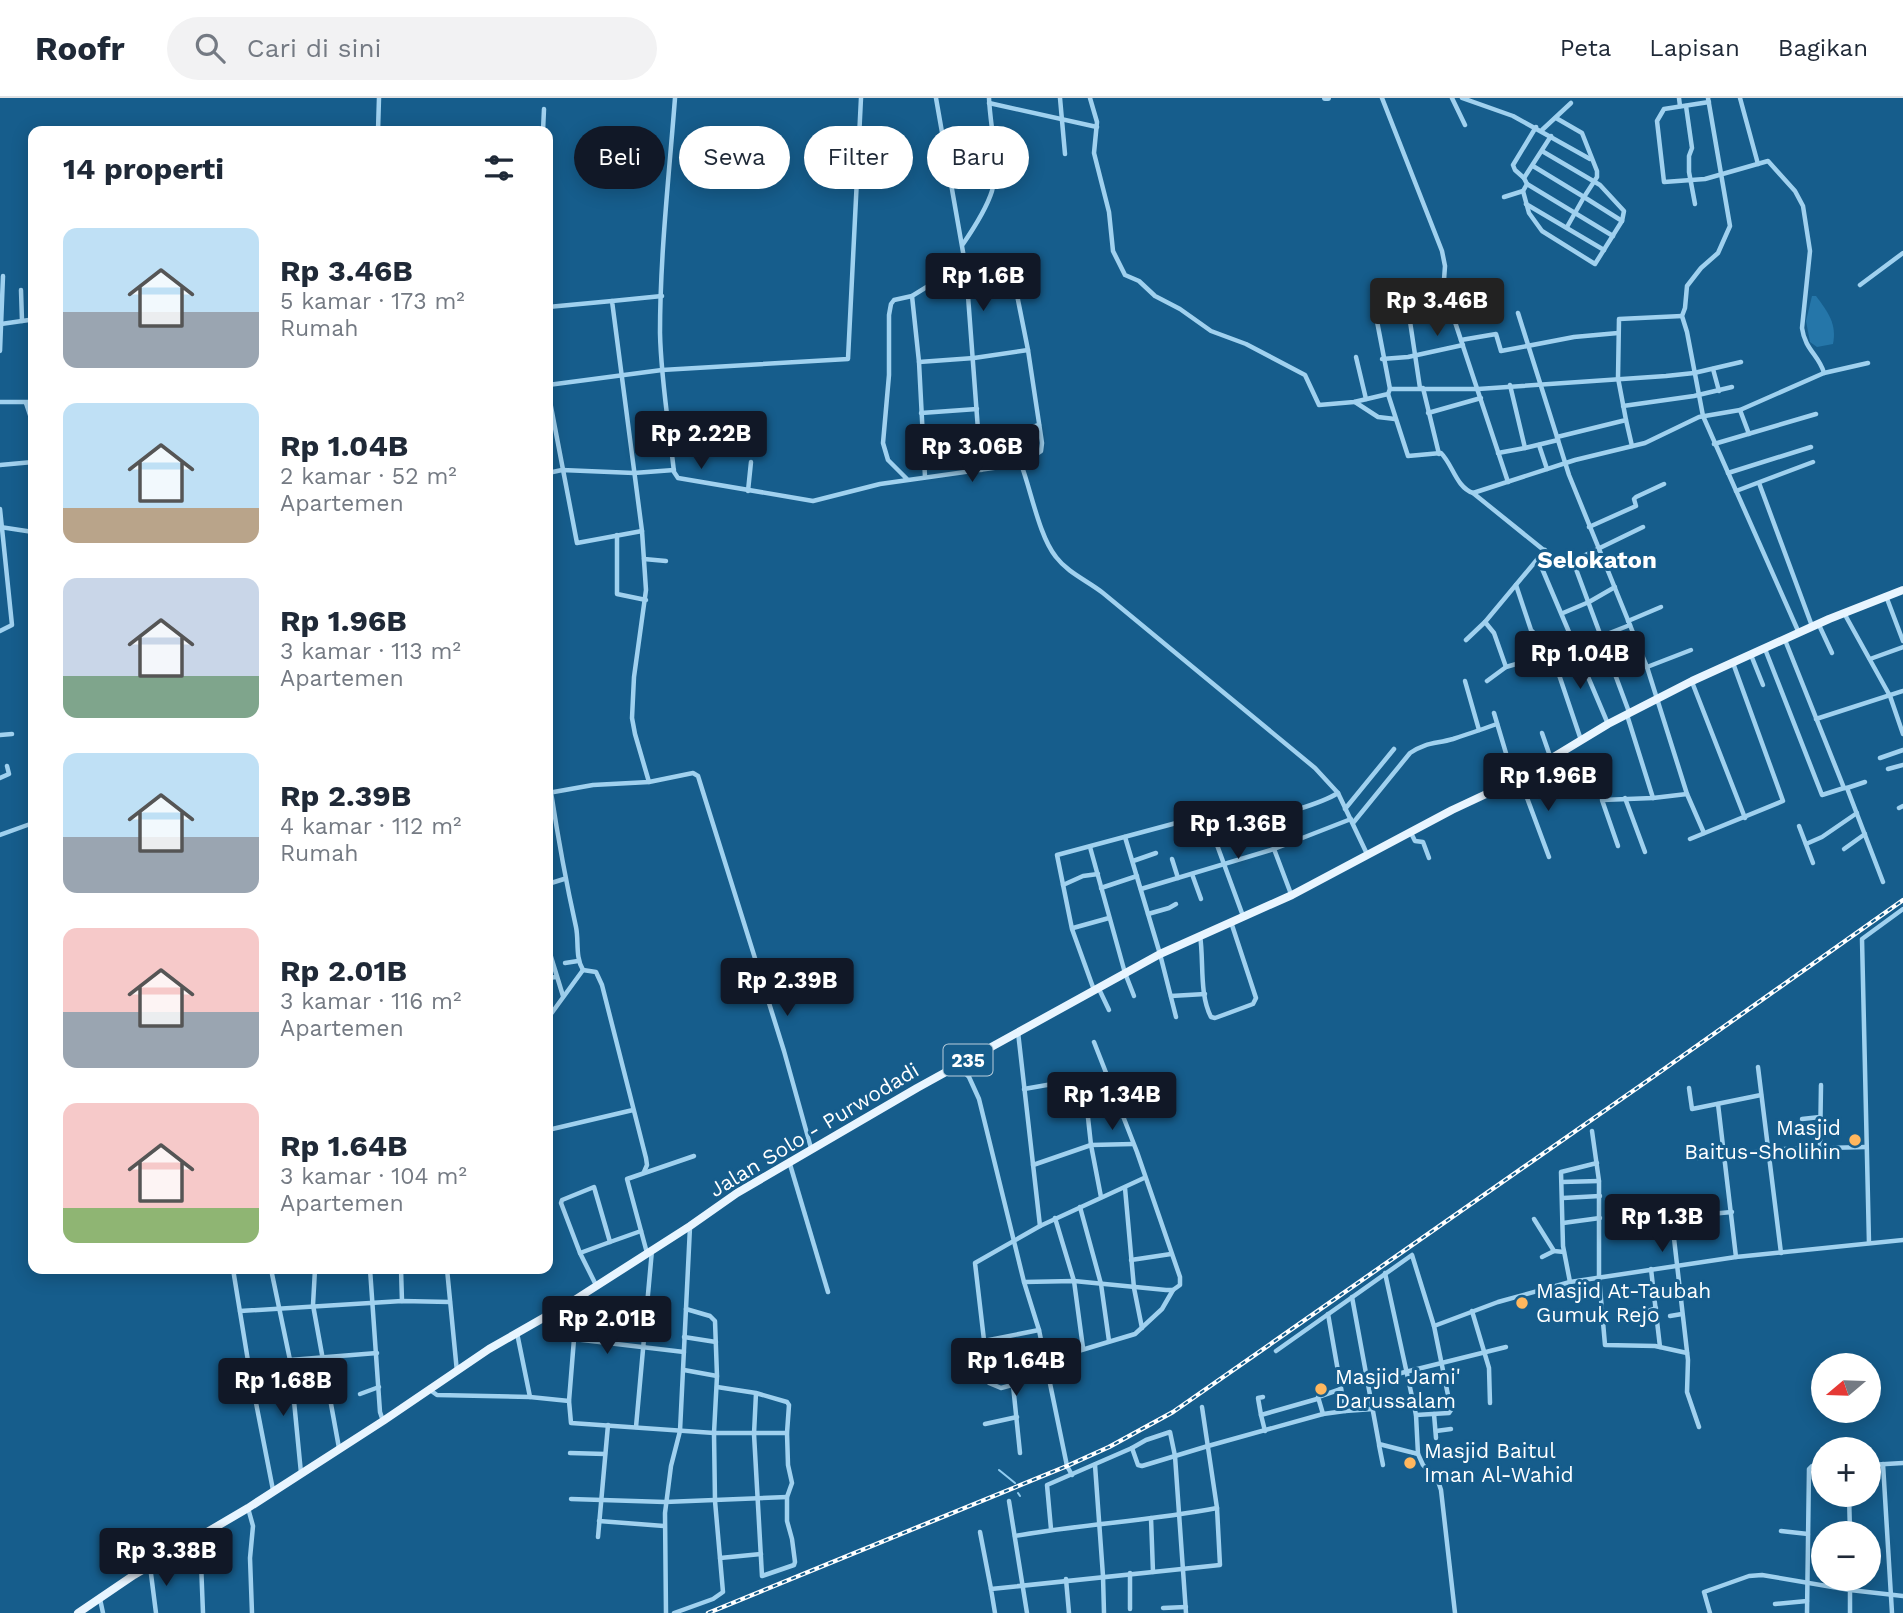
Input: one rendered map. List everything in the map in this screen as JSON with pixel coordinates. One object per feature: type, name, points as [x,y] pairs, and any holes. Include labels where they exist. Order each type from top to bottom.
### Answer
[{"type":"main road","name":"Jalan Solo - Purwodadi","points":[[78,1613],[811,1148],[1160,954],[1292,895],[1410,832],[1517,780],[1608,724],[1658,698],[1798,633],[1903,590]]},
{"type":"street","points":[[378,126],[379,98]]},
{"type":"street","points":[[676,98],[662,296],[662,370],[674,470],[678,478],[813,500],[907,479],[1021,464],[1041,450],[1028,350],[1012,270],[985,267],[966,269],[938,280],[912,296],[894,300],[889,309],[890,363],[883,443],[888,460],[907,479]]},
{"type":"street","points":[[553,383],[662,370],[848,359],[861,98]]},
{"type":"street","points":[[936,98],[966,269],[981,470]]},
{"type":"street","points":[[1060,98],[1065,154]]},
{"type":"street","points":[[1090,98],[1097,127],[1094,153],[1109,212],[1113,251],[1125,275],[1139,281],[1155,296],[1180,309],[1211,331],[1246,344],[1306,376],[1320,405],[1354,402],[1389,392],[1422,388],[1478,388],[1694,373],[1741,362]]},
{"type":"street","points":[[1382,98],[1443,251],[1444,280],[1508,482]]},
{"type":"street","points":[[1452,98],[1465,125]]},
{"type":"street","points":[[1462,98],[1513,116],[1591,159]]},
{"type":"street","points":[[1679,98],[1692,148],[1689,159],[1690,180],[1695,204]]},
{"type":"street","points":[[1740,98],[1758,164]]},
{"type":"street","points":[[1798,633],[1703,416],[1682,316],[1687,286],[1701,268],[1718,253],[1730,229],[1730,214],[1722,175],[1708,100],[1664,108],[1657,121],[1664,182],[1722,175],[1770,162],[1801,199],[1810,251],[1802,328],[1804,341],[1824,373]]},
{"type":"street","points":[[962,245],[976,225],[992,190],[993,157],[989,101],[1097,127]]},
{"type":"street","points":[[1542,130],[1571,103]]},
{"type":"street","points":[[543,126],[544,109]]},
{"type":"street","points":[[1556,118],[1582,133],[1597,171],[1567,227]]},
{"type":"street","points":[[1536,127],[1513,167],[1527,184],[1613,236]]},
{"type":"street","points":[[1524,178],[1551,136]]},
{"type":"street","points":[[1523,191],[1529,213],[1542,231],[1596,264],[1622,220],[1624,211],[1604,188],[1542,151]]},
{"type":"street","points":[[1532,166],[1622,220]]},
{"type":"street","points":[[1504,197],[1523,191],[1527,184]]},
{"type":"street","points":[[1526,204],[1604,250]]},
{"type":"street","points":[[1860,285],[1903,253]]},
{"type":"street","points":[[0,351],[3,276]]},
{"type":"street","points":[[21,290],[22,321]]},
{"type":"street","points":[[553,307],[662,296]]},
{"type":"street","points":[[912,296],[919,362],[925,477]]},
{"type":"street","points":[[612,301],[642,531],[646,600],[632,709],[635,734],[649,782]]},
{"type":"street","points":[[1408,308],[1422,388],[1439,454]]},
{"type":"street","points":[[1518,313],[1565,464],[1647,667],[1687,793],[1704,833]]},
{"type":"street","points":[[1376,316],[1395,419],[1409,456],[1444,455],[1466,490],[1561,564],[1573,561],[1643,527]]},
{"type":"street","points":[[1632,446],[1618,378],[1618,321],[1620,318],[1682,316]]},
{"type":"street","points":[[1,324],[28,320]]},
{"type":"street","points":[[1382,359],[1415,355],[1496,334],[1501,351],[1574,337],[1618,333]]},
{"type":"street","points":[[919,362],[1028,350]]},
{"type":"street","points":[[1356,357],[1366,399]]},
{"type":"street","points":[[1473,493],[1547,469],[1648,442],[1703,416],[1740,410],[1824,373],[1868,363]]},
{"type":"street","points":[[1713,369],[1719,391]]},
{"type":"street","points":[[1510,385],[1525,448]]},
{"type":"street","points":[[1623,407],[1699,396],[1732,387]]},
{"type":"street","points":[[1428,413],[1481,398]]},
{"type":"street","points":[[0,402],[26,403],[28,409]]},
{"type":"street","points":[[1354,402],[1378,417],[1395,419]]},
{"type":"street","points":[[921,413],[976,408]]},
{"type":"street","points":[[1740,410],[1749,434]]},
{"type":"street","points":[[1714,444],[1816,414]]},
{"type":"street","points":[[553,419],[577,543],[642,531]]},
{"type":"street","points":[[1491,461],[1498,455],[1626,420]]},
{"type":"street","points":[[979,443],[1039,425]]},
{"type":"street","points":[[1539,445],[1547,469]]},
{"type":"street","points":[[1728,473],[1811,447]]},
{"type":"street","points":[[0,465],[28,462]]},
{"type":"street","points":[[748,491],[751,462]]},
{"type":"street","points":[[1736,491],[1813,462]]},
{"type":"street","points":[[1021,464],[1047,540],[1057,558],[1072,573],[1104,593],[1315,768],[1338,793],[1367,854]]},
{"type":"street","points":[[553,472],[635,473],[674,470]]},
{"type":"street","points":[[1759,483],[1816,626],[1832,653]]},
{"type":"street","points":[[1589,527],[1636,507],[1636,497],[1664,484]]},
{"type":"street","points":[[0,509],[12,625],[0,631]]},
{"type":"street","points":[[1,526],[28,531]]},
{"type":"street","points":[[617,535],[617,593],[646,600]]},
{"type":"street","points":[[1466,640],[1485,622],[1545,550]]},
{"type":"street","points":[[644,559],[666,561]]},
{"type":"street","points":[[1538,559],[1608,724]]},
{"type":"street","points":[[1573,561],[1628,714],[1653,798]]},
{"type":"street","points":[[1516,585],[1543,656]]},
{"type":"street","points":[[1562,613],[1615,587]]},
{"type":"street","points":[[1886,596],[1903,641]]},
{"type":"street","points":[[1487,681],[1506,667],[1601,638],[1661,607]]},
{"type":"street","points":[[1844,614],[1890,696],[1903,734]]},
{"type":"street","points":[[1485,622],[1494,633],[1506,667]]},
{"type":"street","points":[[1785,640],[1883,882]]},
{"type":"street","points":[[1870,659],[1903,647]]},
{"type":"street","points":[[1765,649],[1822,794],[1865,782]]},
{"type":"street","points":[[1647,667],[1690,650]]},
{"type":"street","points":[[1552,654],[1581,740]]},
{"type":"street","points":[[1751,655],[1763,685]]},
{"type":"street","points":[[1690,839],[1783,801],[1733,662]]},
{"type":"street","points":[[1465,681],[1479,730]]},
{"type":"street","points":[[1692,681],[1745,818]]},
{"type":"street","points":[[1816,719],[1903,691]]},
{"type":"street","points":[[1494,713],[1517,780],[1549,857]]},
{"type":"street","points":[[1141,889],[1274,849],[1352,821],[1410,753],[1426,743],[1452,739],[1497,724]]},
{"type":"street","points":[[1542,733],[1551,760]]},
{"type":"street","points":[[0,735],[12,734]]},
{"type":"street","points":[[1345,809],[1394,748]]},
{"type":"street","points":[[1880,758],[1903,750]]},
{"type":"street","points":[[1888,769],[1903,765]]},
{"type":"street","points":[[0,778],[9,774],[7,766]]},
{"type":"street","points":[[553,791],[649,782],[693,773],[698,776],[784,1051],[811,1148]]},
{"type":"street","points":[[1109,1010],[1096,989],[1072,929],[1057,855],[1206,815],[1226,814],[1256,819],[1303,807],[1338,793]]},
{"type":"street","points":[[1618,846],[1602,800],[1653,798],[1687,793]]},
{"type":"street","points":[[1625,798],[1645,852]]},
{"type":"street","points":[[1806,844],[1822,837],[1857,813]]},
{"type":"street","points":[[553,814],[576,931],[579,961],[583,970]]},
{"type":"street","points":[[1206,815],[1244,916]]},
{"type":"street","points":[[0,835],[28,825]]},
{"type":"street","points":[[1799,826],[1813,863]]},
{"type":"street","points":[[1410,832],[1415,841],[1423,842],[1429,858]]},
{"type":"street","points":[[1844,849],[1865,834]]},
{"type":"street","points":[[1125,837],[1176,1017]]},
{"type":"street","points":[[1090,848],[1134,996]]},
{"type":"street","points":[[1274,849],[1292,895]]},
{"type":"street","points":[[1133,861],[1156,853]]},
{"type":"street","points":[[1172,859],[1178,878]]},
{"type":"street","points":[[1063,885],[1083,876],[1098,874]]},
{"type":"street","points":[[1192,874],[1202,898]]},
{"type":"street","points":[[1101,888],[1137,876]]},
{"type":"street","points":[[553,883],[565,879]]},
{"type":"street","points":[[1148,914],[1177,904]]},
{"type":"street","points":[[1869,1243],[1862,939],[1903,909]]},
{"type":"street","points":[[1072,929],[1109,918]]},
{"type":"street","points":[[1200,935],[1205,993],[1212,1018],[1253,1004],[1256,998],[1230,921]]},
{"type":"street","points":[[565,963],[579,961]]},
{"type":"street","points":[[553,966],[563,996]]},
{"type":"street","points":[[553,1011],[583,970]]},
{"type":"street","points":[[583,970],[598,974],[646,1158],[644,1172]]},
{"type":"street","points":[[1171,996],[1205,993]]},
{"type":"street","points":[[1018,1032],[1040,1226]]},
{"type":"street","points":[[1045,1361],[1129,1336],[1142,1329],[1167,1303],[1181,1281],[1094,1042]]},
{"type":"street","points":[[958,1066],[969,1077],[976,1091],[1024,1282],[1039,1330],[1067,1465],[1072,1475]]},
{"type":"street","points":[[1758,1068],[1781,1252]]},
{"type":"street","points":[[1024,1089],[1083,1080],[1101,1198]]},
{"type":"street","points":[[1820,1149],[1821,1084]]},
{"type":"street","points":[[1689,1088],[1692,1109],[1761,1095]]},
{"type":"street","points":[[1718,1104],[1737,1257]]},
{"type":"street","points":[[553,1129],[633,1110]]},
{"type":"street","points":[[1802,1119],[1819,1117]]},
{"type":"street","points":[[1592,1131],[1600,1196],[1600,1276],[1605,1345],[1633,1344],[1687,1353]]},
{"type":"street","points":[[1032,1165],[1091,1145],[1133,1144]]},
{"type":"street","points":[[1698,1158],[1785,1149],[1866,1147]]},
{"type":"street","points":[[636,1427],[644,1348],[649,1251],[626,1181],[629,1177],[694,1156]]},
{"type":"street","points":[[789,1161],[828,1292]]},
{"type":"street","points":[[1570,1282],[1564,1252],[1562,1171],[1597,1163]]},
{"type":"street","points":[[1049,1375],[998,1388],[989,1383],[975,1263],[1055,1218],[1144,1178]]},
{"type":"street","points":[[1562,1182],[1599,1181]]},
{"type":"street","points":[[596,1285],[580,1253],[561,1201],[596,1188],[610,1242]]},
{"type":"street","points":[[1125,1188],[1134,1287],[1142,1329]]},
{"type":"street","points":[[1563,1198],[1600,1196]]},
{"type":"street","points":[[1080,1207],[1101,1284],[1108,1341]]},
{"type":"street","points":[[1710,1214],[1732,1212]]},
{"type":"street","points":[[1055,1218],[1074,1281],[1083,1349]]},
{"type":"street","points":[[1563,1223],[1600,1218]]},
{"type":"street","points":[[1534,1219],[1554,1251]]},
{"type":"street","points":[[1672,1221],[1687,1353],[1687,1392],[1699,1427]]},
{"type":"street","points":[[666,1613],[665,1502],[680,1431],[690,1226]]},
{"type":"street","points":[[580,1253],[641,1231]]},
{"type":"street","points":[[1632,1233],[1673,1236]]},
{"type":"street","points":[[1434,1326],[1472,1311],[1570,1282],[1600,1276],[1737,1257],[1903,1240]]},
{"type":"street","points":[[1542,1257],[1554,1251],[1564,1252]]},
{"type":"street","points":[[1131,1260],[1171,1254]]},
{"type":"street","points":[[1276,1351],[1411,1255],[1434,1326],[1450,1412],[1415,1412]]},
{"type":"street","points":[[1651,1269],[1660,1347]]},
{"type":"street","points":[[1385,1273],[1408,1373],[1415,1412],[1418,1454],[1423,1465],[1438,1481],[1441,1490],[1455,1613]]},
{"type":"street","points":[[234,1274],[248,1367],[273,1490]]},
{"type":"street","points":[[272,1274],[290,1360],[301,1473]]},
{"type":"street","points":[[315,1274],[313,1305],[339,1448]]},
{"type":"street","points":[[371,1274],[380,1412],[383,1421]]},
{"type":"street","points":[[401,1274],[402,1301]]},
{"type":"street","points":[[447,1274],[454,1365],[457,1373]]},
{"type":"street","points":[[1024,1282],[1074,1281],[1173,1290]]},
{"type":"street","points":[[1352,1297],[1383,1465]]},
{"type":"street","points":[[240,1311],[402,1301],[450,1302]]},
{"type":"street","points":[[573,1301],[574,1339],[569,1401],[571,1423],[714,1433],[787,1433]]},
{"type":"street","points":[[1636,1315],[1656,1308]]},
{"type":"street","points":[[674,1613],[722,1594],[715,1501],[717,1376],[713,1318],[686,1309]]},
{"type":"street","points":[[1472,1311],[1490,1371],[1490,1403]]},
{"type":"street","points":[[1328,1314],[1345,1410]]},
{"type":"street","points":[[1670,1316],[1682,1314]]},
{"type":"street","points":[[984,1341],[1039,1330]]},
{"type":"street","points":[[517,1333],[530,1397]]},
{"type":"street","points":[[684,1337],[716,1342]]},
{"type":"street","points":[[574,1339],[684,1352]]},
{"type":"street","points":[[1368,1381],[1506,1347]]},
{"type":"street","points":[[248,1367],[290,1360],[377,1353]]},
{"type":"street","points":[[1024,1363],[1028,1380]]},
{"type":"street","points":[[684,1370],[717,1376]]},
{"type":"street","points":[[1013,1385],[1020,1453]]},
{"type":"street","points":[[360,1394],[379,1387]]},
{"type":"street","points":[[717,1387],[755,1393],[789,1403],[787,1433],[792,1483],[787,1497],[787,1521],[795,1564],[762,1576],[754,1434],[755,1393]]},
{"type":"street","points":[[1261,1415],[1341,1389]]},
{"type":"street","points":[[430,1390],[438,1395],[530,1397],[569,1401]]},
{"type":"street","points":[[1264,1397],[1258,1398],[1265,1431]]},
{"type":"street","points":[[1317,1399],[1323,1414]]},
{"type":"street","points":[[990,1589],[1066,1579],[1183,1570],[1221,1563],[1217,1508],[1202,1407]]},
{"type":"street","points":[[1132,1448],[1140,1466],[1323,1414],[1373,1409]]},
{"type":"street","points":[[1434,1414],[1436,1438]]},
{"type":"street","points":[[985,1424],[1017,1417]]},
{"type":"street","points":[[598,1538],[608,1425]]},
{"type":"street","points":[[1436,1431],[1451,1429]]},
{"type":"street","points":[[1051,1530],[1047,1485],[1170,1431],[1175,1456],[1186,1610],[1163,1608]]},
{"type":"street","points":[[1379,1444],[1418,1454]]},
{"type":"street","points":[[570,1453],[605,1454]]},
{"type":"street","points":[[1892,1613],[1883,1464],[1903,1463]]},
{"type":"street","points":[[1095,1465],[1104,1576],[1104,1613]]},
{"type":"street","points":[[1807,1613],[1811,1467]]},
{"type":"street","points":[[571,1499],[665,1502],[787,1497]]},
{"type":"street","points":[[1009,1501],[1027,1613]]},
{"type":"street","points":[[248,1507],[253,1526],[250,1558],[252,1613]]},
{"type":"street","points":[[1015,1536],[1217,1508]]},
{"type":"street","points":[[1152,1518],[1153,1572]]},
{"type":"street","points":[[599,1521],[664,1526]]},
{"type":"street","points":[[1781,1531],[1808,1534]]},
{"type":"street","points":[[980,1532],[995,1613]]},
{"type":"street","points":[[200,1535],[203,1613]]},
{"type":"street","points":[[720,1558],[761,1554]]},
{"type":"street","points":[[150,1566],[156,1613]]},
{"type":"street","points":[[1130,1573],[1130,1609]]},
{"type":"street","points":[[1710,1613],[1704,1592],[1727,1582],[1762,1575],[1811,1584]]},
{"type":"street","points":[[1066,1579],[1069,1613]]},
{"type":"street","points":[[1850,1591],[1850,1613]]},
{"type":"street","points":[[1858,1591],[1903,1596]]},
{"type":"street","points":[[100,1598],[103,1613]]},
{"type":"street","points":[[1775,1604],[1807,1601]]},
{"type":"shaded area","points":[[1812,296],[1816,296],[1830,318],[1834,330],[1833,344],[1817,347],[1810,342],[1806,321]]},
{"type":"waterway","points":[[999,1470],[1015,1483]]},
{"type":"railway","points":[[708,1613],[1067,1466],[1109,1447],[1173,1412],[1903,900]]},
{"type":"place","name":"Masjid Baitus-Sholihin","points":[[1855,1140]]},
{"type":"place","name":"Masjid At-Taubah Gumuk Rejo","points":[[1522,1303]]},
{"type":"place","name":"Masjid Jami' Darussalam","points":[[1321,1389]]},
{"type":"place","name":"Masjid Baitul Iman Al-Wahid","points":[[1410,1463]]},
{"type":"district","name":"Selokaton","points":[[1597,560]]}]
